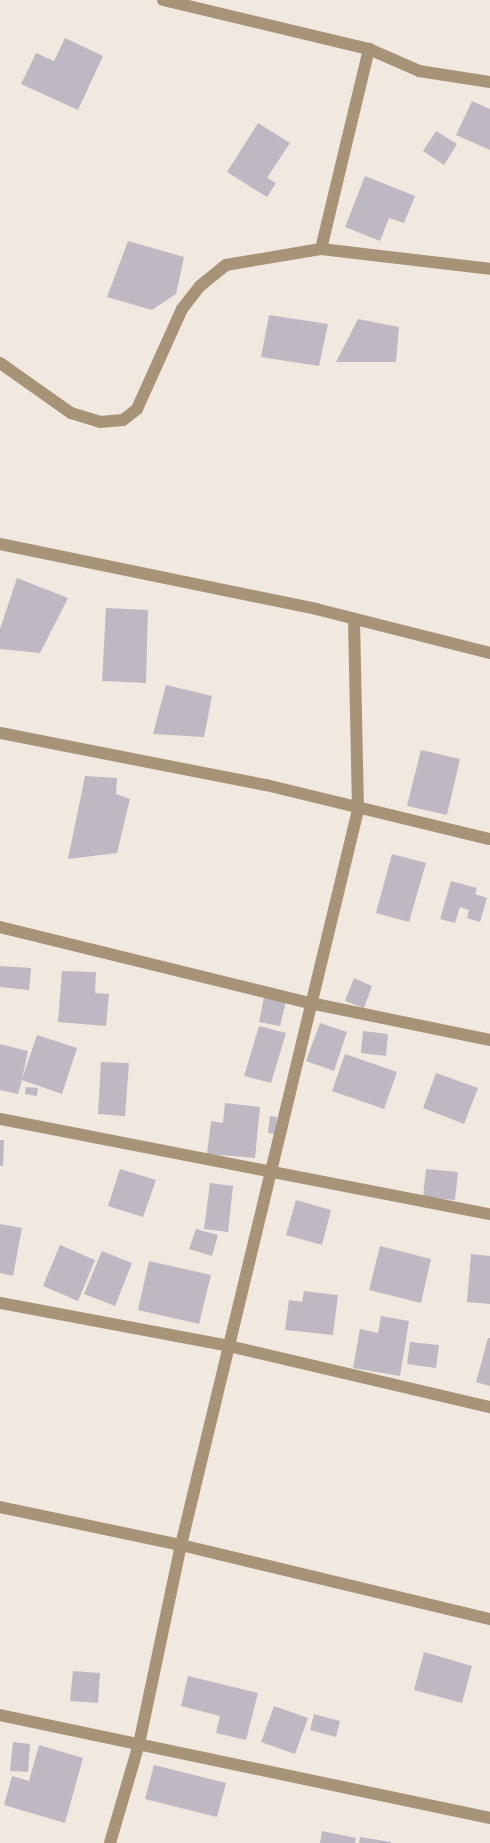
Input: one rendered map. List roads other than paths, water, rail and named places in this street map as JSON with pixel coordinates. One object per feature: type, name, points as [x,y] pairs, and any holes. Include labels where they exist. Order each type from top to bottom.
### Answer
[{"type":"street","points":[[163,0],[369,49],[419,71],[490,82]]},
{"type":"street","points":[[321,249],[369,49]]},
{"type":"street","points":[[0,363],[71,413],[100,422],[123,420],[137,409],[182,309],[200,286],[226,265],[321,249],[490,269]]},
{"type":"street","points":[[0,544],[354,619],[490,653]]},
{"type":"street","points":[[110,1843],[139,1744],[181,1545],[358,810],[354,619]]},
{"type":"street","points":[[0,733],[266,785],[358,810],[490,839]]},
{"type":"street","points":[[0,928],[310,1003],[490,1040]]},
{"type":"street","points":[[0,1120],[271,1170],[490,1214]]},
{"type":"street","points":[[0,1302],[228,1346],[490,1407]]},
{"type":"street","points":[[0,1507],[181,1545],[490,1619]]},
{"type":"street","points":[[0,1715],[490,1818]]}]
